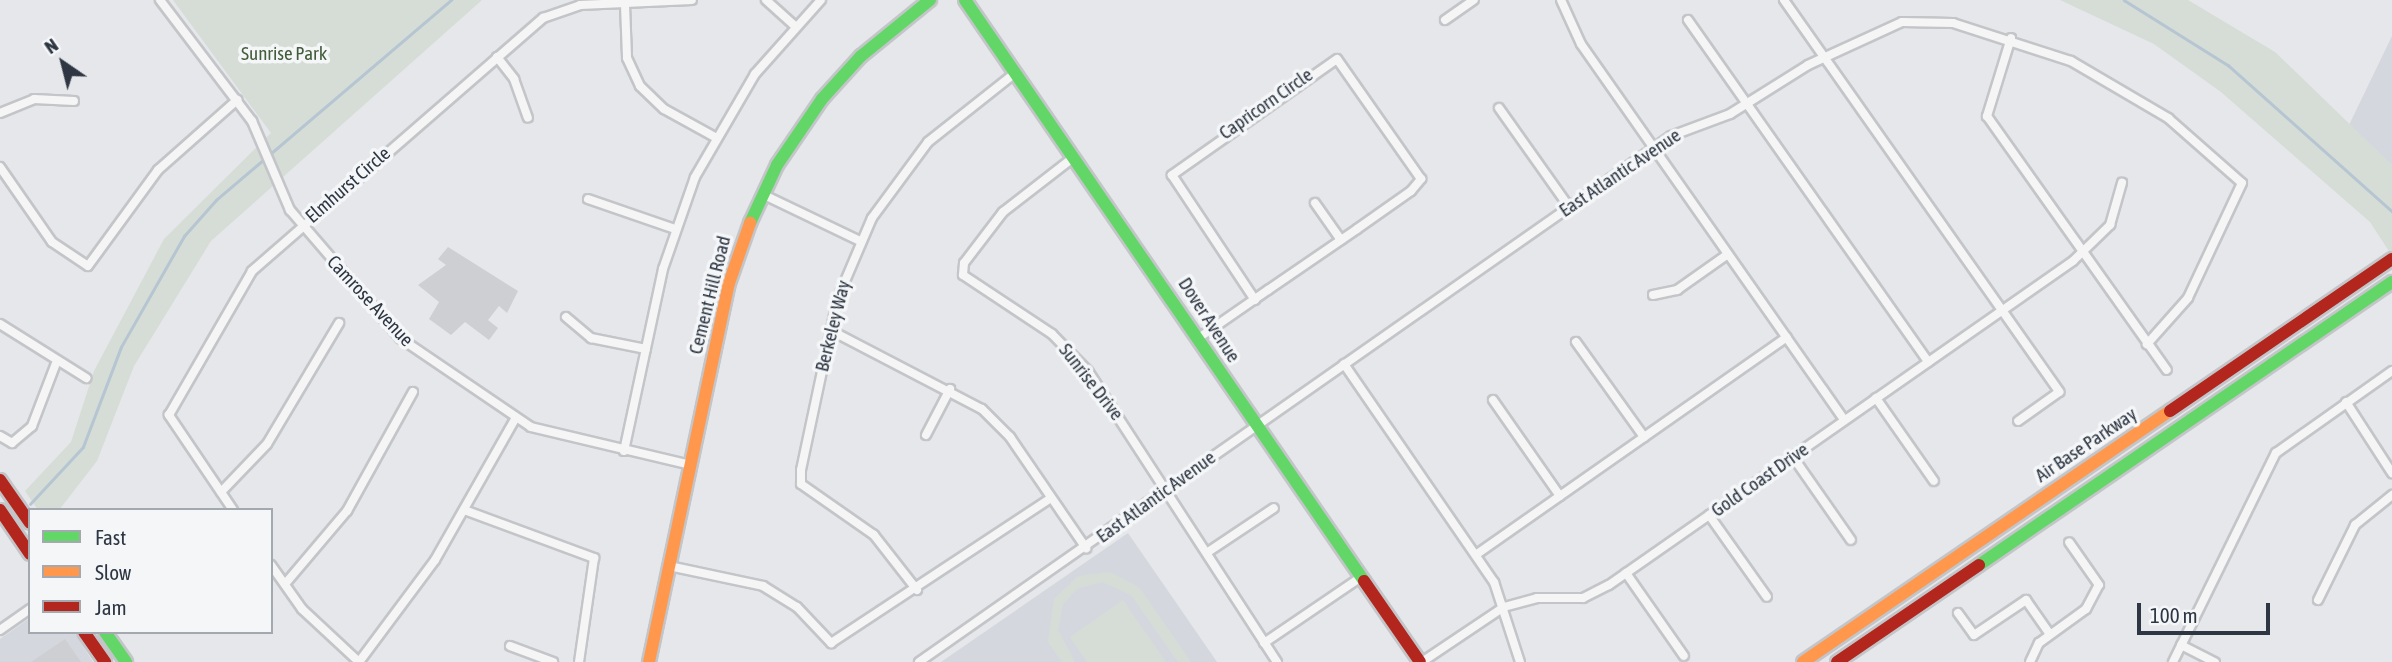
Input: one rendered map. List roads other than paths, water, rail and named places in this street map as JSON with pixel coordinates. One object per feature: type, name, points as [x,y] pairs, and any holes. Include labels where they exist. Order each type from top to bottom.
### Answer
[{"type":"main road","name":"Cement Hill Road","points":[[649,662],[729,283],[762,194],[799,130],[841,77],[930,0]]},
{"type":"main road","name":"Dover Avenue","points":[[965,0],[1200,337],[1256,425],[1421,662]]},
{"type":"main road","name":"Air Base Parkway","points":[[1803,662],[2392,259]]},
{"type":"main road","name":"Air Base Parkway","points":[[1837,662],[2392,282]]},
{"type":"main road","points":[[0,480],[28,520]]},
{"type":"main road","points":[[0,510],[28,551]]},
{"type":"main road","points":[[85,634],[105,662]]},
{"type":"main road","points":[[106,634],[126,662]]},
{"type":"street","name":"Camrose Avenue","points":[[160,0],[237,100],[264,145],[274,179],[302,225],[400,338],[515,419],[551,435],[690,465]]},
{"type":"street","name":"Elmhurst Circle","points":[[232,508],[169,415],[239,289],[302,225],[497,57],[560,10],[692,0]]},
{"type":"street","points":[[766,0],[794,26]]},
{"type":"street","points":[[624,452],[675,229],[715,136],[794,26],[821,0]]},
{"type":"street","points":[[1445,20],[1474,0]]},
{"type":"street","points":[[1561,0],[1570,27],[1844,420]]},
{"type":"street","points":[[1784,0],[2059,392],[2018,421]]},
{"type":"street","points":[[625,5],[627,58],[640,86],[664,109],[715,136]]},
{"type":"street","name":"East Atlantic Avenue","points":[[919,662],[1086,548],[1256,425],[1654,147],[1747,104],[1824,57],[1919,19],[2011,38],[2137,97],[2242,183],[2188,298],[2147,344]]},
{"type":"street","points":[[1688,20],[1928,362]]},
{"type":"street","points":[[2011,38],[1987,116],[2081,254],[2167,370]]},
{"type":"street","points":[[497,57],[514,79],[528,118]]},
{"type":"street","name":"Capricorn Circle","points":[[1200,337],[1255,300],[1341,240],[1421,179],[1337,59],[1172,175],[1255,300]]},
{"type":"street","name":"Berkeley Way","points":[[917,590],[874,535],[801,484],[830,330],[860,241],[928,142],[1015,73]]},
{"type":"street","points":[[0,113],[34,99],[74,101]]},
{"type":"street","points":[[0,167],[52,242],[88,266],[151,177],[237,100]]},
{"type":"street","points":[[1499,108],[1569,207]]},
{"type":"street","name":"Sunrise Drive","points":[[1074,157],[1003,212],[964,263],[963,275],[1070,352],[1169,489],[1277,662]]},
{"type":"street","name":"Gold Coast Drive","points":[[1421,662],[1504,607],[1537,598],[1583,598],[1626,573],[2081,254],[2110,225],[2122,183]]},
{"type":"street","points":[[762,194],[860,241]]},
{"type":"street","points":[[588,199],[675,229]]},
{"type":"street","points":[[1315,203],[1341,240]]},
{"type":"street","points":[[1653,295],[1677,290],[1728,254]]},
{"type":"street","points":[[566,317],[591,338],[646,349]]},
{"type":"street","points":[[221,492],[267,444],[339,323]]},
{"type":"street","points":[[0,324],[56,363],[86,378]]},
{"type":"street","points":[[830,330],[950,389],[996,421],[1086,548]]},
{"type":"street","points":[[1477,554],[1787,337]]},
{"type":"street","points":[[1576,342],[1644,438]]},
{"type":"street","points":[[0,436],[12,443],[32,426],[56,363]]},
{"type":"street","points":[[1344,364],[1477,554],[1504,607],[1520,662]]},
{"type":"street","points":[[2173,662],[2276,453],[2392,371]]},
{"type":"street","points":[[926,435],[950,389]]},
{"type":"street","points":[[285,584],[347,511],[414,392]]},
{"type":"street","points":[[1876,398],[1934,481]]},
{"type":"street","points":[[1493,400],[1560,496]]},
{"type":"street","points":[[2346,402],[2392,473]]},
{"type":"street","points":[[273,568],[285,584],[359,662],[421,581],[515,419]]},
{"type":"street","points":[[1793,457],[1851,540]]},
{"type":"street","points":[[2318,600],[2356,525],[2392,495]]},
{"type":"street","points":[[669,566],[772,590],[831,643],[917,590],[1051,498]]},
{"type":"street","points":[[1208,552],[1274,508]]},
{"type":"street","points":[[464,510],[594,558],[579,662]]},
{"type":"street","points":[[1709,515],[1767,597]]},
{"type":"street","points":[[2030,662],[2049,633],[2081,614],[2099,585],[2069,542]]},
{"type":"street","points":[[1626,573],[1684,656]]},
{"type":"street","points":[[1264,643],[1360,577]]},
{"type":"street","points":[[1958,613],[1974,635],[2026,600],[2049,633]]},
{"type":"street","points":[[0,630],[28,610]]},
{"type":"street","points":[[2181,645],[2215,662]]},
{"type":"street","points":[[510,646],[552,662]]},
{"type":"waterway","points":[[30,504],[83,447],[121,347],[184,236],[216,200],[451,0]]},
{"type":"waterway","points":[[2124,0],[2228,65],[2392,211]]},
{"type":"park label","name":"Sunrise Park","points":[[284,54]]}]
